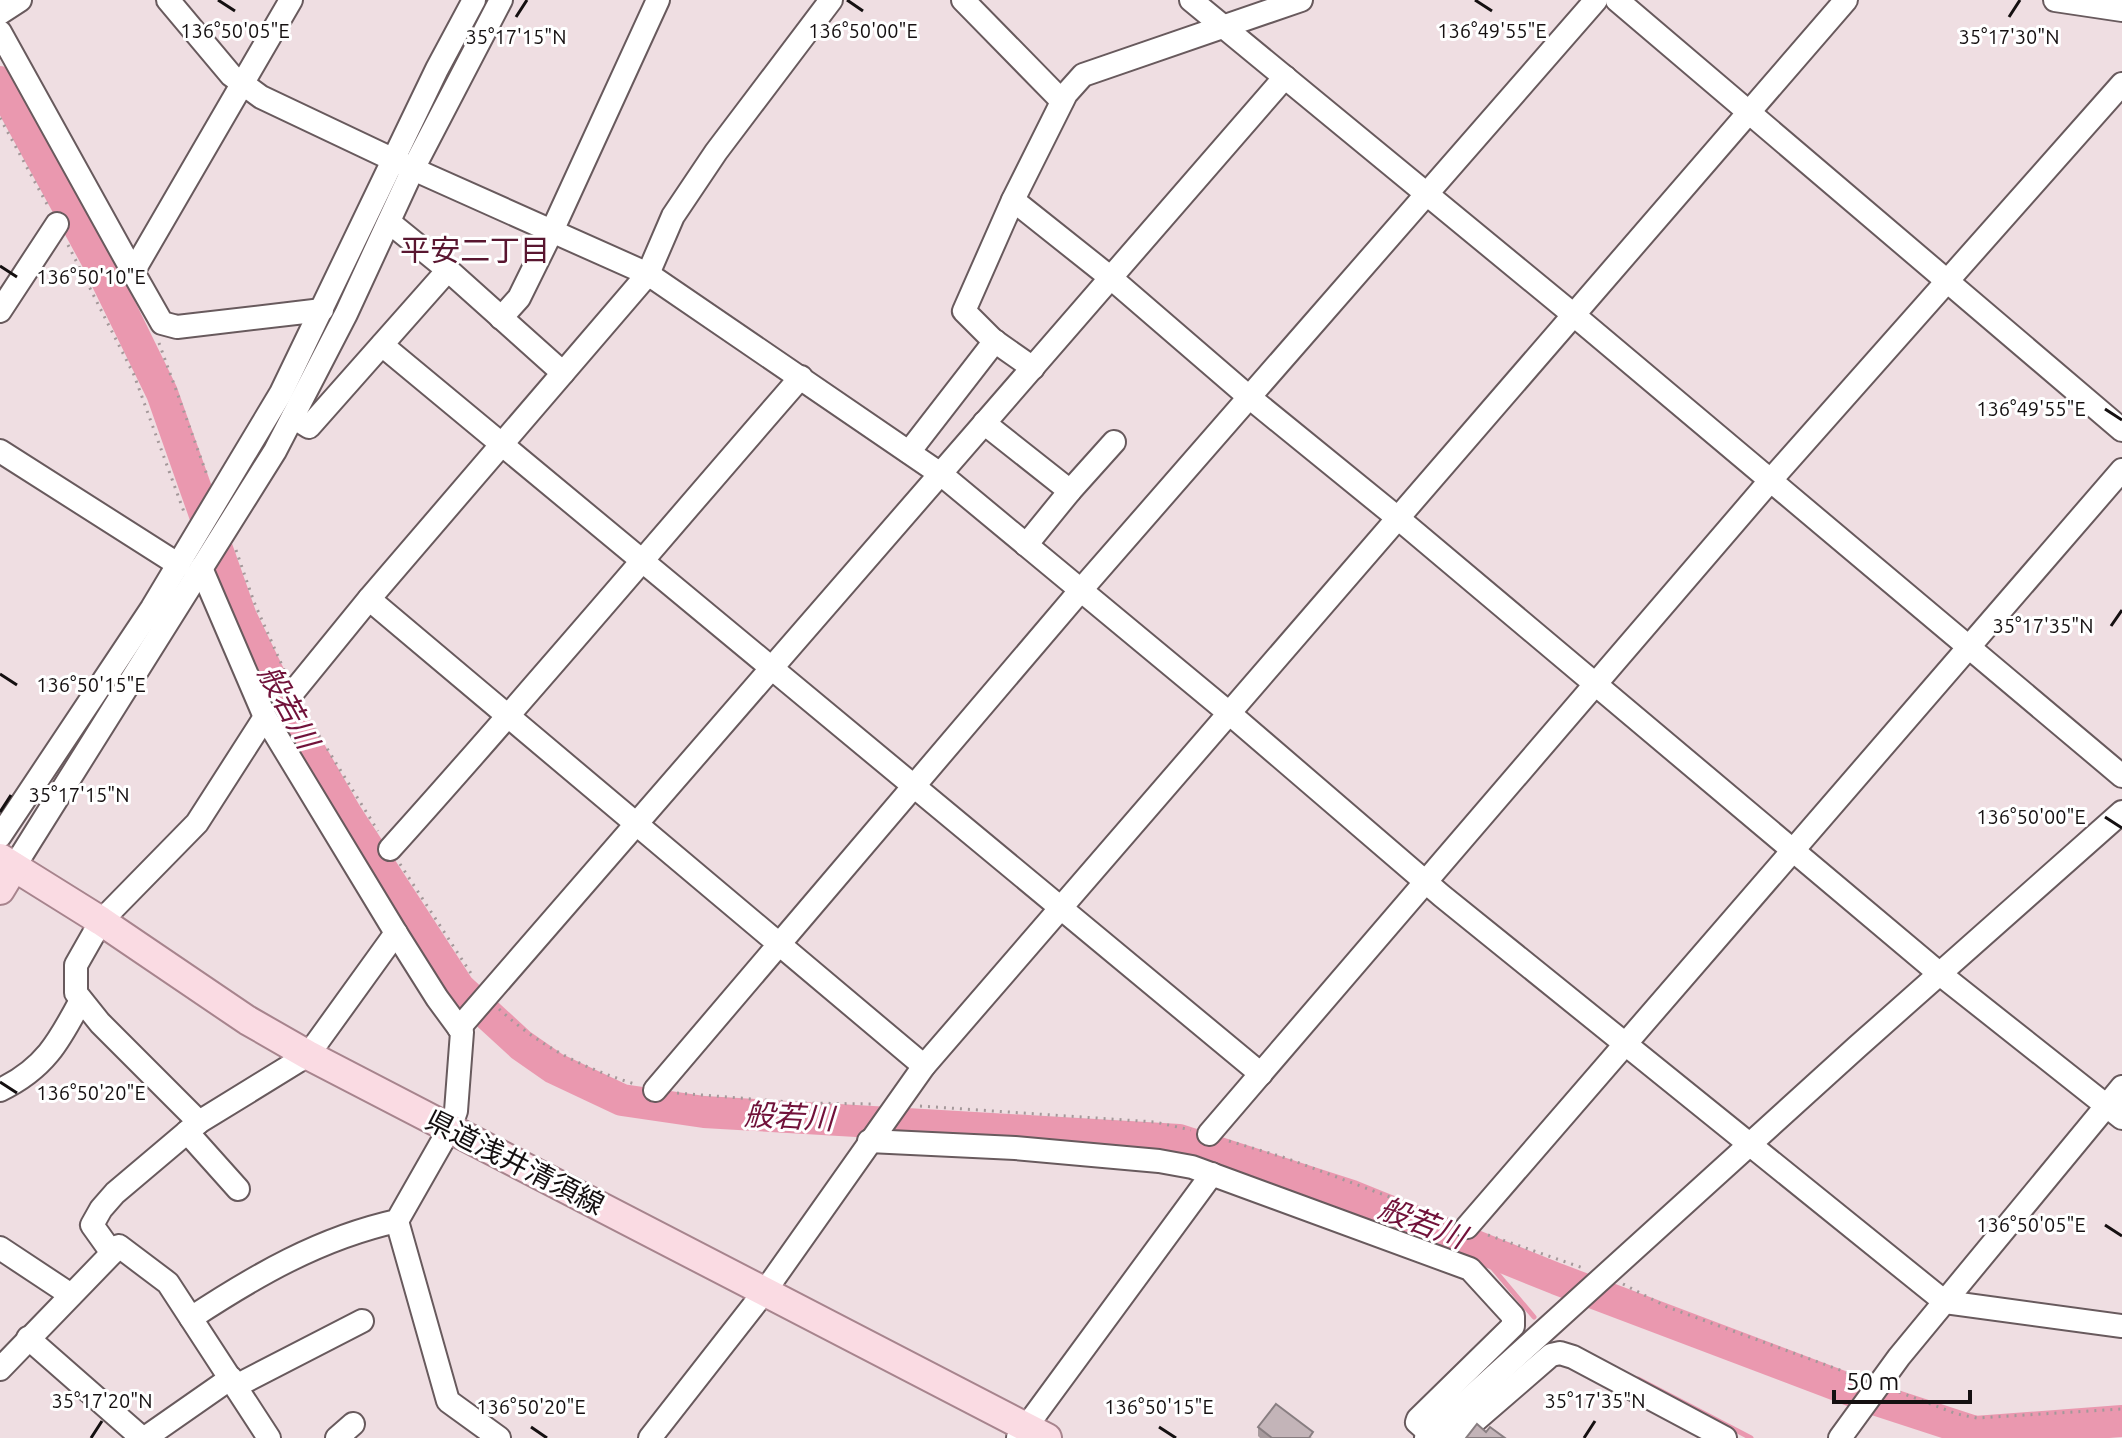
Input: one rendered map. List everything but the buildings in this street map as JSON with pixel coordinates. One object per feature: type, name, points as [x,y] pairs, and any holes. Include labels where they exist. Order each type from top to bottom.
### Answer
[{"type":"main road","name":"県道浅井清須線","points":[[5,872],[101,921],[247,1020],[308,1055],[765,1291],[1030,1435]]},
{"type":"street","points":[[0,13],[20,0]]},
{"type":"street","points":[[168,0],[231,75],[261,97],[403,165],[648,274],[942,475],[1229,713],[1427,883],[1945,1302],[2122,1326]]},
{"type":"street","points":[[133,272],[291,0]]},
{"type":"street","points":[[0,836],[196,564],[226,530],[275,451],[346,314],[389,222],[403,165],[474,0]]},
{"type":"street","points":[[499,1438],[448,1401],[397,1221],[450,1128],[456,1111],[462,1032],[396,933],[265,717],[196,564],[196,537],[281,393],[322,310],[403,165],[501,0]]},
{"type":"street","points":[[501,318],[519,298],[658,0]]},
{"type":"street","points":[[294,691],[648,274],[673,216],[716,152],[831,0]]},
{"type":"street","points":[[963,0],[1062,101]]},
{"type":"street","points":[[1191,0],[1575,316],[2122,776]]},
{"type":"street","points":[[1033,368],[995,341],[964,311],[1013,200],[1062,101],[1083,75],[1301,0]]},
{"type":"street","points":[[655,1090],[1080,591],[1596,0]]},
{"type":"street","points":[[1617,0],[2122,430]]},
{"type":"street","points":[[650,1438],[765,1291],[924,1066],[1846,0]]},
{"type":"street","points":[[2055,0],[2122,10]]},
{"type":"street","points":[[0,32],[162,323],[177,327],[322,310]]},
{"type":"street","points":[[459,1028],[1285,77]]},
{"type":"street","points":[[1209,1134],[1769,482],[2122,84]]},
{"type":"street","points":[[1013,200],[1111,278],[1249,397],[1596,683],[1940,974],[2114,1112]]},
{"type":"street","points":[[389,222],[448,270],[563,373]]},
{"type":"street","points":[[0,311],[57,224]]},
{"type":"street","points":[[293,417],[309,427],[448,270]]},
{"type":"street","points":[[909,452],[995,341]]},
{"type":"street","points":[[382,345],[1261,1074]]},
{"type":"street","points":[[390,849],[509,717],[801,377]]},
{"type":"street","points":[[984,423],[1070,491]]},
{"type":"street","points":[[1026,545],[1114,442]]},
{"type":"street","points":[[0,451],[196,564]]},
{"type":"street","points":[[1467,1227],[2122,470]]},
{"type":"street","points":[[5,872],[196,564]]},
{"type":"street","points":[[369,599],[924,1066]]},
{"type":"street","points":[[238,1189],[193,1127],[81,1000],[76,993],[76,965],[101,921],[197,823],[265,717]]},
{"type":"street","points":[[869,1141],[1015,1148],[1159,1161],[1212,1174],[1470,1269],[1513,1316],[1513,1326],[1418,1419],[1417,1422],[1430,1437],[1576,1301],[2122,812]]},
{"type":"street","points":[[112,1253],[92,1225],[115,1193],[193,1127],[308,1055],[396,933]]},
{"type":"street","points":[[0,1090],[21,1080],[46,1059],[81,1000]]},
{"type":"street","points":[[1840,1438],[1945,1302],[2114,1112],[2122,1087]]},
{"type":"street","points":[[1030,1435],[1212,1174]]},
{"type":"street","points":[[191,1318],[239,1286],[302,1252],[368,1227],[397,1221]]},
{"type":"street","points":[[0,1369],[119,1246],[168,1283],[269,1438]]},
{"type":"street","points":[[0,1248],[71,1295]]},
{"type":"street","points":[[28,1338],[143,1438],[172,1431],[234,1382],[362,1321]]},
{"type":"street","points":[[1455,1438],[1551,1355],[1560,1353],[1725,1438]]},
{"type":"path","points":[[0,118],[134,375],[196,537]]},
{"type":"path","points":[[162,323],[159,341],[219,499]]},
{"type":"path","points":[[226,530],[294,691],[340,772],[486,996],[523,1030],[586,1068],[655,1090],[731,1099],[896,1104],[1155,1122],[1209,1134],[1286,1158],[1603,1277],[1873,1393],[1977,1418],[2122,1409]]},
{"type":"waterway","name":"般若川","points":[[0,82],[96,258],[162,393],[241,617],[286,710],[346,814],[459,988],[521,1045],[554,1068],[622,1100],[704,1112],[1179,1140],[1352,1196],[1557,1279],[1874,1399],[1975,1432],[2122,1421]]},
{"type":"waterway","points":[[1475,1247],[1534,1317]]},
{"type":"waterway","points":[[1638,1379],[1751,1438]]},
{"type":"district","name":"平安二丁目","points":[[475,251]]}]
